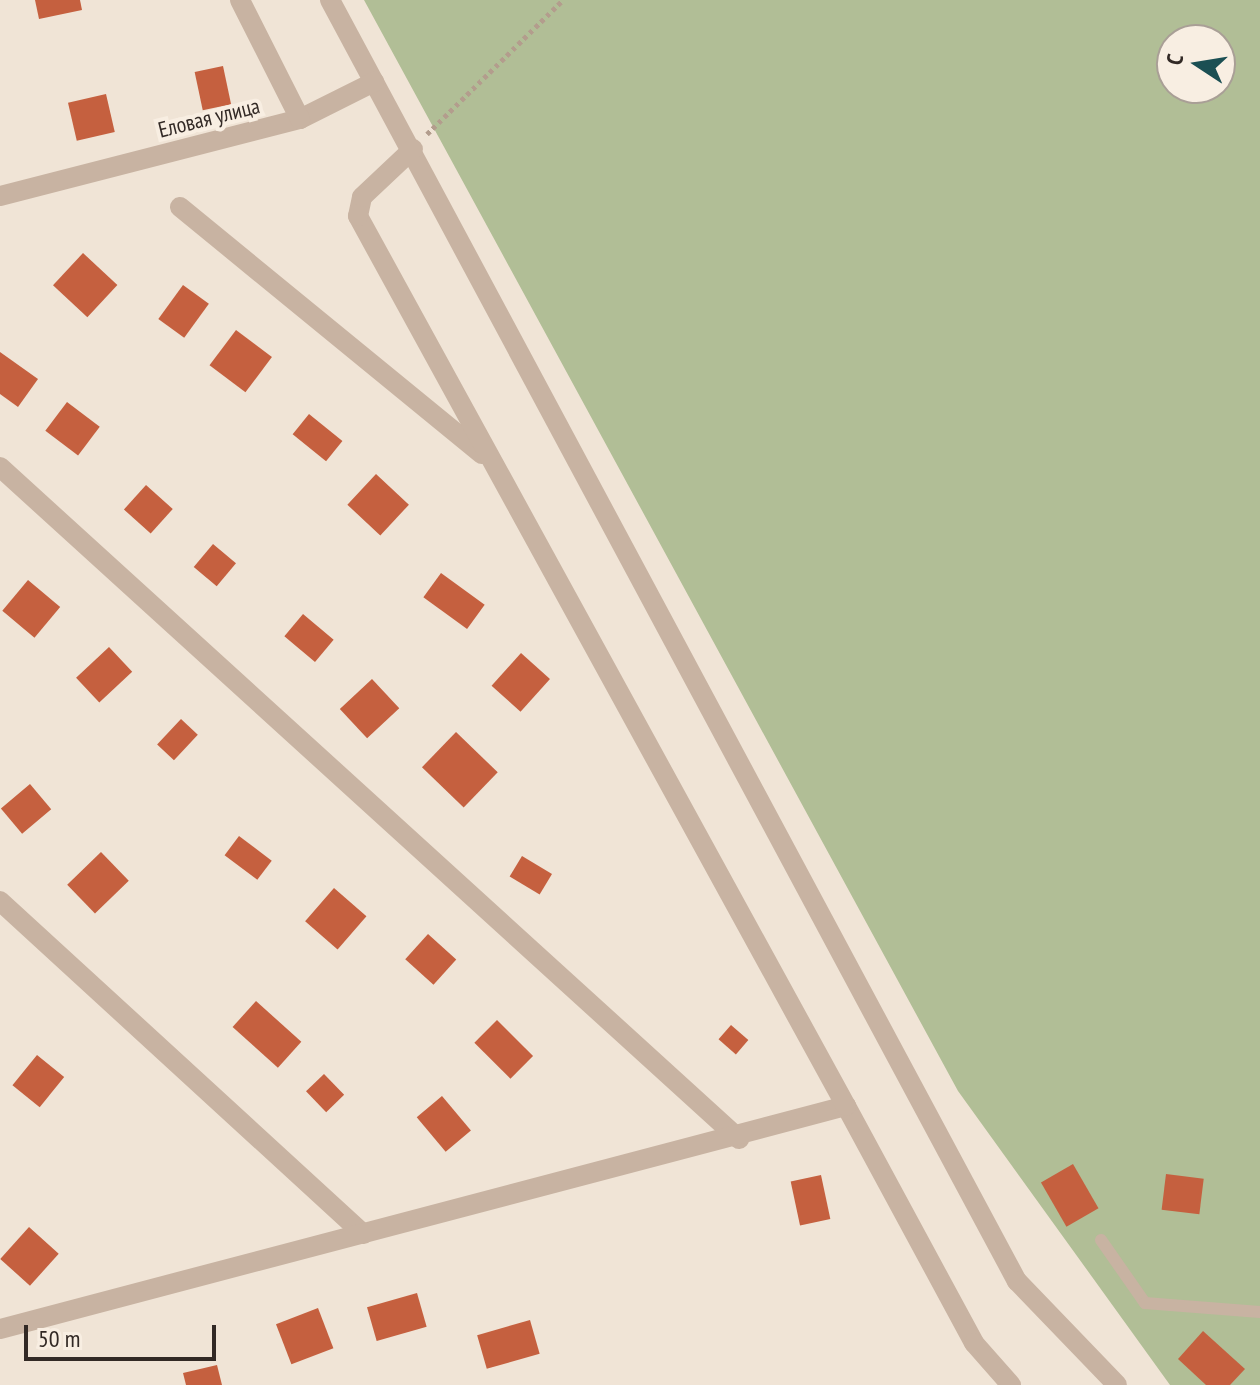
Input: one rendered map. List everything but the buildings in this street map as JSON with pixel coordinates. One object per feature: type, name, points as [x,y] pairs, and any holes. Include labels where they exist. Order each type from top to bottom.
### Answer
[{"type":"street","name":"Еловая улица","points":[[0,196],[300,119],[240,0]]},
{"type":"street","points":[[330,0],[413,149],[1017,1281],[1107,1381]]},
{"type":"street","points":[[300,119],[374,82]]},
{"type":"street","points":[[413,149],[362,197],[358,216],[974,1343],[1011,1385]]},
{"type":"street","points":[[180,207],[492,461]]},
{"type":"street","points":[[0,467],[739,1139]]},
{"type":"street","points":[[0,901],[364,1234]]},
{"type":"street","points":[[0,1329],[739,1139],[846,1106]]},
{"type":"lane","points":[[1101,1240],[1145,1303],[1260,1312]]},
{"type":"path","points":[[413,149],[563,0]]},
{"type":"green space","points":[[364,0],[1260,0],[1260,1385],[1170,1385],[958,1091]]}]
